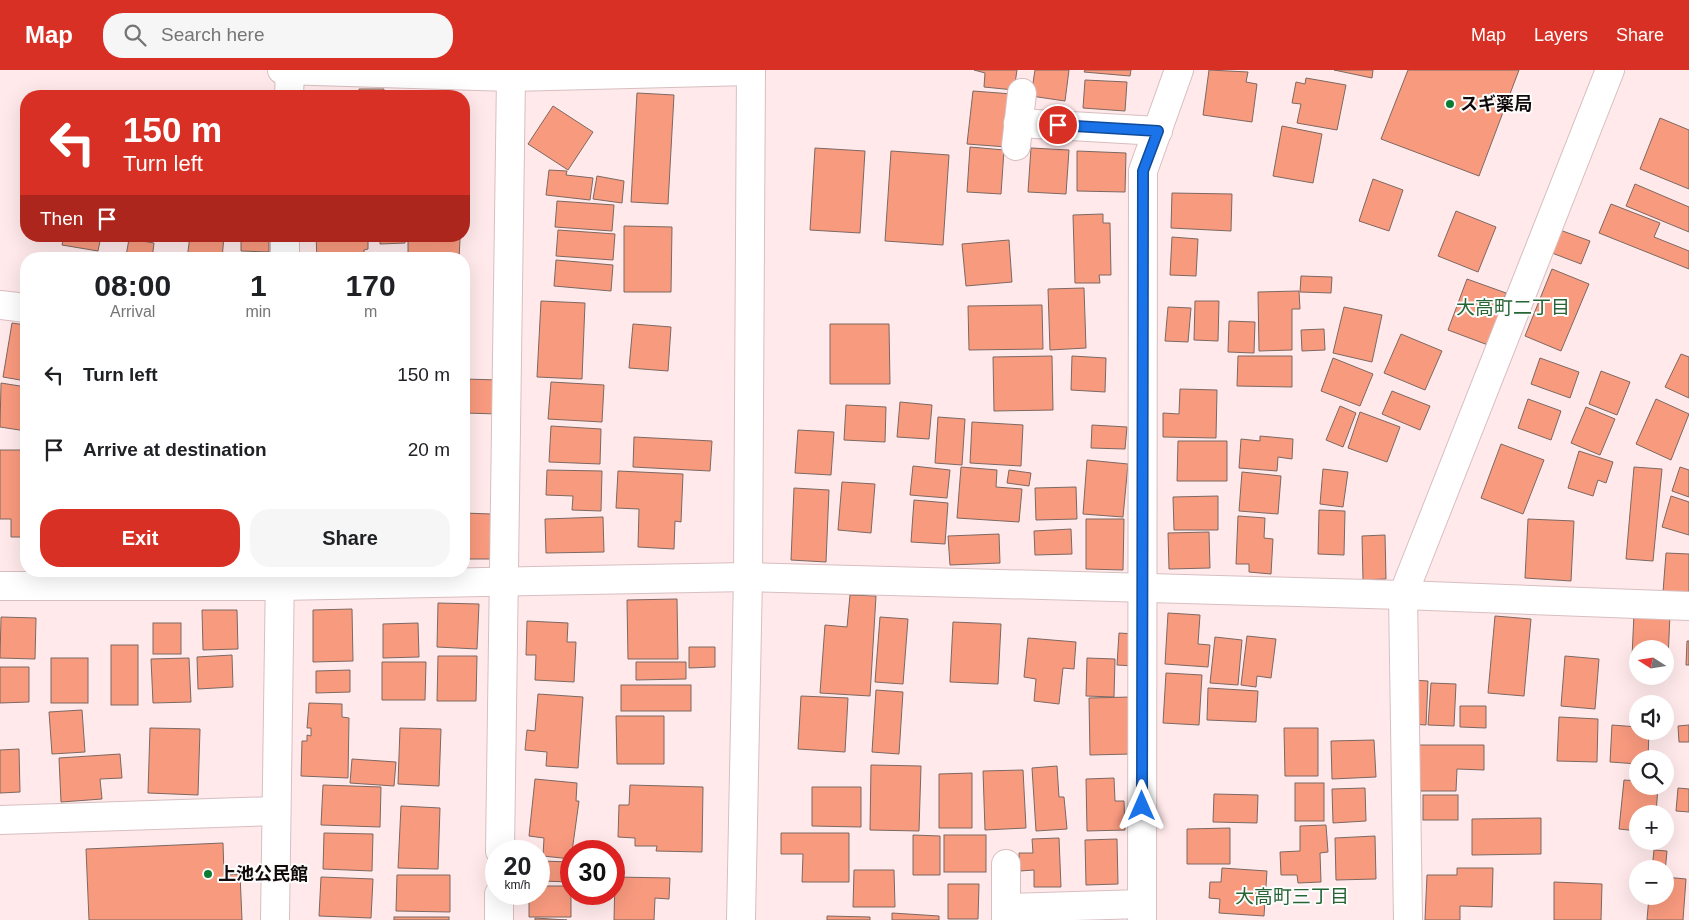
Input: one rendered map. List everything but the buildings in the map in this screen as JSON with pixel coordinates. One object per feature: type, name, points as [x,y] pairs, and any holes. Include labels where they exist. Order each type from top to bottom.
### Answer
[{"type":"street","points":[[1006,864],[1006,914],[1142,912],[1144,589],[1143,171],[1179,70]]},
{"type":"street","points":[[1408,920],[1403,595],[1610,70]]},
{"type":"street","points":[[288,77],[360,71],[511,77],[750,71],[748,577],[741,920]]},
{"type":"street","points":[[500,840],[506,581],[511,77]]},
{"type":"street","points":[[1022,92],[1017,135],[1158,131]]},
{"type":"street","points":[[0,305],[20,307]]},
{"type":"street","points":[[0,586],[280,579],[506,581],[748,577],[1403,595],[1689,606]]},
{"type":"street","points":[[275,920],[275,812],[280,579]]},
{"type":"street","points":[[0,820],[275,812]]},
{"type":"street","points":[[498,920],[499,905]]},
{"type":"place","name":"スギ薬局","points":[[1450,104]]},
{"type":"place","name":"上池公民館","points":[[208,874]]},
{"type":"district","name":"大高町二丁目","points":[[1513,307]]},
{"type":"district","name":"大高町三丁目","points":[[1292,896]]},
{"type":"route","points":[[1058,125],[1158,131],[1143,171],[1144,589],[1142,806]]}]
